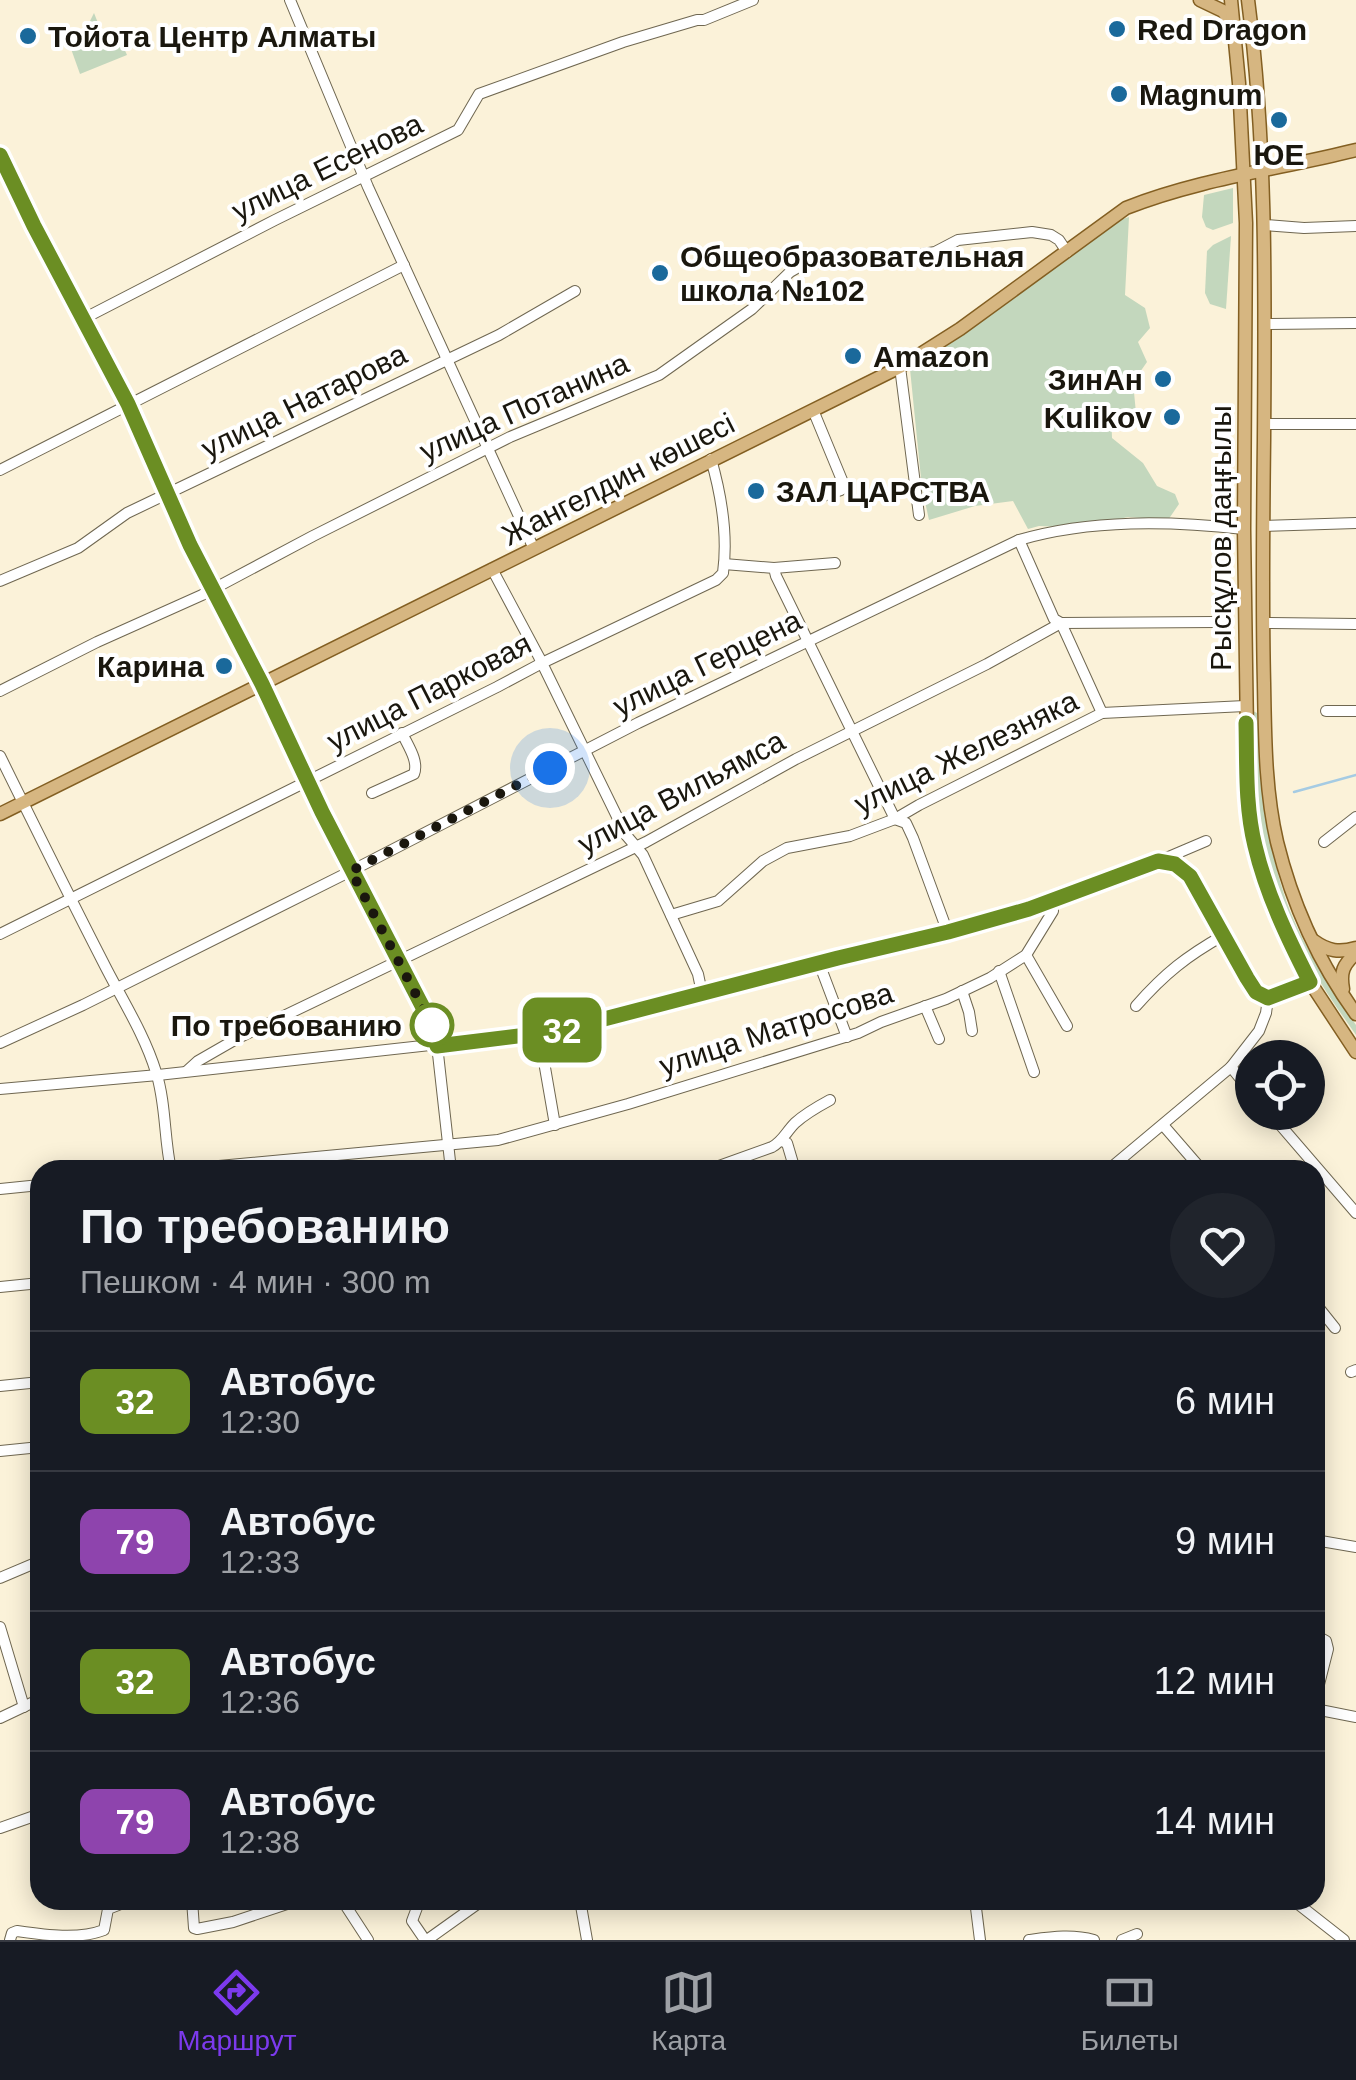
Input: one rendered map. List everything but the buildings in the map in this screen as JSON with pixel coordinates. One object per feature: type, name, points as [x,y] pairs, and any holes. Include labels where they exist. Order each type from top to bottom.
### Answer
[{"type":"main road","points":[[1200,0],[1223,11],[1235,28]]},
{"type":"main road","name":"Рысқұлов даңғылы","points":[[1231,0],[1246,224],[1244,594],[1248,801],[1255,847],[1287,936],[1329,1014],[1356,1052]]},
{"type":"main road","name":"Рысқұлов даңғылы","points":[[1248,0],[1256,54],[1264,226],[1262,623],[1271,812],[1278,844],[1312,940],[1356,1014]]},
{"type":"main road","points":[[1256,54],[1259,0]]},
{"type":"main road","name":"Жангелдин көшесі","points":[[0,814],[900,367],[960,329],[1126,208],[1244,175],[1356,150]]},
{"type":"main road","points":[[0,155],[128,404],[212,588],[262,684]]},
{"type":"main road","points":[[1246,346],[1250,349],[1251,418],[1264,424]]},
{"type":"main road","points":[[1244,478],[1252,482],[1252,550],[1262,554]]},
{"type":"main road","points":[[1244,594],[1253,596],[1253,650],[1264,655]]},
{"type":"main road","points":[[1312,940],[1325,949],[1356,950]]},
{"type":"main road","points":[[1344,997],[1341,974],[1356,950]]},
{"type":"street","points":[[290,0],[363,176],[534,549]]},
{"type":"street","name":"улица Есенова","points":[[83,319],[458,130],[479,94],[623,42],[704,20],[753,0]]},
{"type":"street","points":[[1264,226],[1356,226]]},
{"type":"street","name":"улица Потанина","points":[[0,690],[96,642],[202,596],[487,448],[659,374],[752,308],[804,264],[911,256],[934,252],[958,240],[1032,232],[1059,240],[1067,252]]},
{"type":"street","points":[[0,470],[404,265]]},
{"type":"street","name":"улица Натарова","points":[[0,581],[78,548],[127,513],[499,335],[575,290]]},
{"type":"street","points":[[1264,324],[1356,323]]},
{"type":"street","points":[[900,367],[919,514]]},
{"type":"street","points":[[813,410],[844,486],[814,500]]},
{"type":"street","points":[[1264,424],[1356,424]]},
{"type":"street","points":[[710,459],[724,532],[724,564],[774,568],[835,563]]},
{"type":"street","points":[[1263,526],[1356,523]]},
{"type":"street","name":"улица Герцена","points":[[0,1042],[351,871],[638,723],[1018,540],[1054,530],[1116,524],[1244,529]]},
{"type":"street","points":[[1018,540],[1102,713]]},
{"type":"street","name":"улица Парковая","points":[[0,934],[542,662],[716,580],[724,564]]},
{"type":"street","points":[[774,568],[894,819],[906,824],[913,838],[948,932]]},
{"type":"street","points":[[492,570],[542,662],[626,836],[643,855],[698,974],[702,993]]},
{"type":"street","name":"улица Вильямса","points":[[187,1072],[198,1061],[238,1038],[636,847],[796,759],[1061,624],[1216,622]]},
{"type":"street","points":[[1262,623],[1356,624]]},
{"type":"street","points":[[262,684],[351,871],[432,1025],[450,1160]]},
{"type":"street","name":"улица Железняка","points":[[671,915],[718,901],[763,861],[787,848],[850,836],[894,819],[1102,713],[1245,706]]},
{"type":"street","points":[[1326,711],[1356,711]]},
{"type":"street","points":[[372,794],[416,770],[402,733]]},
{"type":"street","points":[[0,756],[135,1022],[158,1076],[170,1160]]},
{"type":"street","points":[[1324,842],[1356,817]]},
{"type":"street","points":[[0,1089],[158,1076],[558,1031],[1051,902],[1206,840]]},
{"type":"street","points":[[1158,861],[1175,864],[1190,876],[1256,992],[1268,998],[1310,982]]},
{"type":"street","name":"улица Матросова","points":[[279,1160],[498,1140],[847,1037],[962,991],[1026,954],[1053,910],[1051,902]]},
{"type":"street","points":[[1136,1006],[1190,954],[1224,935]]},
{"type":"street","points":[[1026,954],[1068,1026]]},
{"type":"street","points":[[819,963],[847,1037]]},
{"type":"street","points":[[999,971],[1034,1072]]},
{"type":"street","points":[[962,991],[972,1031]]},
{"type":"street","points":[[1120,1160],[1231,1067],[1259,1031],[1268,998]]},
{"type":"street","points":[[925,1006],[938,1039]]},
{"type":"street","points":[[539,1033],[554,1124]]},
{"type":"street","points":[[1231,1067],[1235,1072]]},
{"type":"street","points":[[734,1160],[782,1141],[807,1112],[830,1100]]},
{"type":"street","points":[[1163,1124],[1194,1160]]},
{"type":"street","points":[[1284,1130],[1310,1160]]},
{"type":"street","points":[[782,1141],[792,1160]]},
{"type":"street","points":[[1325,1177],[1356,1213]]},
{"type":"street","points":[[0,1189],[30,1186]]},
{"type":"street","points":[[0,1287],[30,1283]]},
{"type":"street","points":[[1325,1316],[1335,1328]]},
{"type":"street","points":[[0,1386],[30,1383]]},
{"type":"street","points":[[0,1451],[30,1448]]},
{"type":"street","points":[[1325,1542],[1356,1547]]},
{"type":"street","points":[[0,1578],[30,1565]]},
{"type":"street","points":[[0,1626],[24,1707]]},
{"type":"street","points":[[0,1718],[30,1704]]},
{"type":"street","points":[[1325,1711],[1356,1717]]},
{"type":"street","points":[[0,1814],[2,1828],[30,1818]]},
{"type":"street","points":[[10,1940],[12,1933],[18,1931],[65,1938],[97,1934],[104,1930],[108,1910]]},
{"type":"street","points":[[193,1910],[197,1929],[269,1910]]},
{"type":"street","points":[[348,1910],[368,1940]]},
{"type":"street","points":[[416,1910],[412,1921],[426,1940],[469,1910]]},
{"type":"street","points":[[582,1910],[586,1940]]},
{"type":"street","points":[[976,1910],[980,1940]]},
{"type":"street","points":[[1306,1910],[1345,1940],[1356,1936]]},
{"type":"street","points":[[1122,1940],[1138,1934]]},
{"type":"street","points":[[1029,1940],[1060,1936],[1094,1940]]},
{"type":"green space","points":[[94,13],[104,38],[117,33],[127,55],[80,74],[70,46],[80,41]]},
{"type":"green space","points":[[1233,188],[1233,223],[1213,230],[1206,227],[1202,217],[1204,195]]},
{"type":"green space","points":[[1129,217],[1125,295],[1145,308],[1150,328],[1138,342],[1147,362],[1133,382],[1136,413],[1111,410],[1112,438],[1143,463],[1157,486],[1175,494],[1179,504],[1168,520],[1128,517],[1061,527],[1028,529],[1013,501],[975,506],[929,520],[910,369],[1110,223]]},
{"type":"green space","points":[[1231,236],[1226,309],[1210,304],[1205,293],[1207,251]]},
{"type":"green space","points":[[1251,710],[1257,713],[1266,814],[1282,887],[1312,956],[1356,1025],[1356,1035],[1302,950],[1272,880],[1260,820]]},
{"type":"waterway","points":[[1294,792],[1356,775]]},
{"type":"bus line","name":"32","points":[[0,155],[128,404],[190,545],[432,1025],[437,1046],[558,1031],[948,932],[1029,909],[1158,861],[1175,864],[1190,876],[1256,992],[1268,998],[1295,988],[1310,982],[1287,936],[1255,847],[1248,801],[1246,723]]},
{"type":"place","name":"Red Dragon","points":[[1117,29]]},
{"type":"place","name":"Тойота Центр Алматы","points":[[28,36]]},
{"type":"place","name":"Magnum","points":[[1119,94]]},
{"type":"place","name":"ЮЕ","points":[[1279,120]]},
{"type":"place","name":"Общеобразовательная школа №102","points":[[660,273]]},
{"type":"place","name":"Amazon","points":[[853,356]]},
{"type":"place","name":"ЗинАн","points":[[1163,379]]},
{"type":"place","name":"Kulikov","points":[[1172,417]]},
{"type":"place","name":"ЗАЛ ЦАРСТВА","points":[[756,491]]},
{"type":"place","name":"Карина","points":[[224,666]]},
{"type":"place","name":"По требованию","points":[[432,1025]]},
{"type":"route","points":[[432,1025],[351,871],[550,768]]}]
